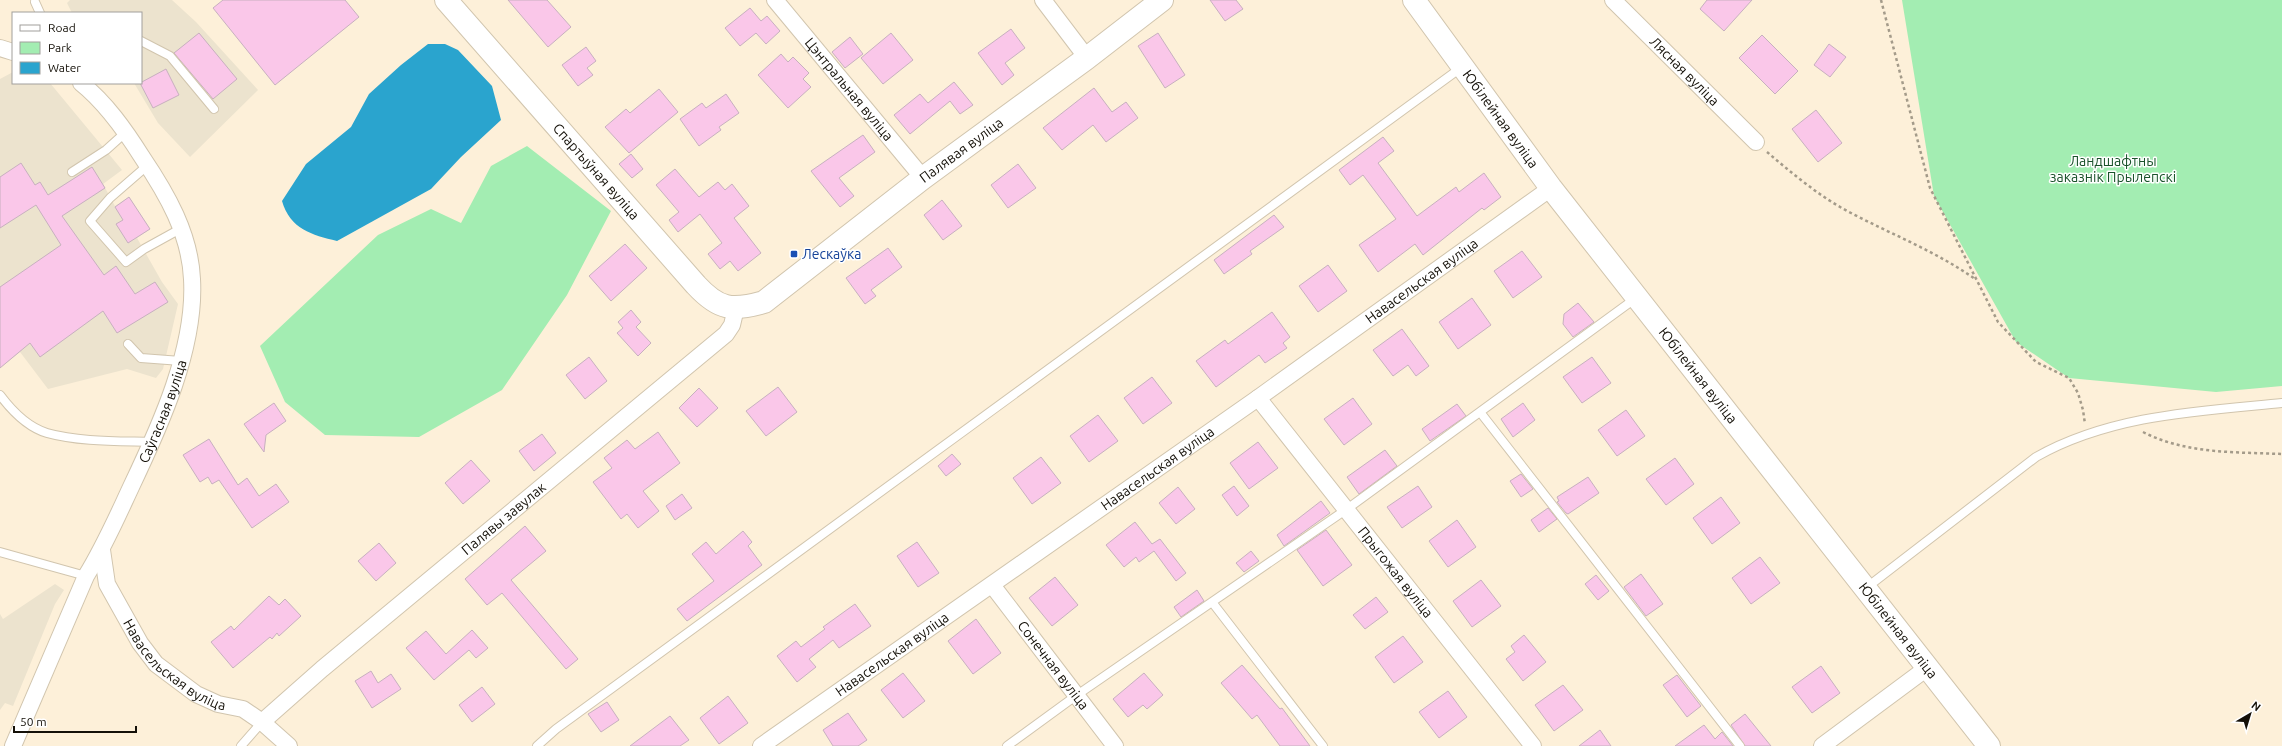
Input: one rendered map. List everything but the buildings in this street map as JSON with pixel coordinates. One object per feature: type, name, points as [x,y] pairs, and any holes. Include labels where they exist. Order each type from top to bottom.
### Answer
[{"type":"main road","name":"Спартыўная вуліца","points":[[446,0],[709,300],[727,308],[736,308],[764,302]]},
{"type":"main road","name":"Палявая вуліца","points":[[764,302],[924,178],[1087,58],[1162,0]]},
{"type":"main road","name":"Юбілейная вуліца","points":[[1414,0],[1551,188],[1989,746]]},
{"type":"street","name":"Цэнтральная вуліца","points":[[775,0],[924,178]]},
{"type":"street","points":[[1043,0],[1087,58]]},
{"type":"street","name":"Лясная вуліца","points":[[1613,0],[1756,142]]},
{"type":"street","points":[[0,48],[12,52]]},
{"type":"street","name":"Саўгасная вуліца","points":[[13,746],[86,576],[102,550],[152,442],[181,361],[191,309],[192,279],[189,253],[182,228],[148,165],[126,132],[110,112],[81,84]]},
{"type":"street","name":"Навасельская вуліца","points":[[761,746],[1258,398],[1551,188]]},
{"type":"street","name":"Палявы завулак","points":[[262,722],[322,669],[726,334],[732,325],[736,308]]},
{"type":"street","name":"Прыгожая вуліца","points":[[1258,398],[1533,746]]},
{"type":"street","name":"Навасельская вуліца","points":[[102,550],[107,584],[140,643],[156,664],[196,694],[218,704],[243,709],[262,722],[289,746]]},
{"type":"street","name":"Сонечная вуліца","points":[[992,585],[1115,746]]},
{"type":"street","points":[[1822,746],[1927,668]]},
{"type":"lane","points":[[35,2],[40,12]]},
{"type":"lane","points":[[142,42],[170,56],[214,109]]},
{"type":"lane","points":[[537,746],[556,729],[1463,67]]},
{"type":"lane","points":[[72,172],[106,150],[126,132]]},
{"type":"lane","points":[[148,165],[110,198],[90,221],[126,262],[144,248],[182,228]]},
{"type":"lane","points":[[1007,746],[1347,509],[1637,297]]},
{"type":"lane","points":[[128,344],[142,358],[181,361]]},
{"type":"lane","points":[[0,395],[11,410],[28,424],[47,433],[100,441],[152,442]]},
{"type":"lane","points":[[1865,588],[2036,457],[2057,444],[2086,433],[2125,423],[2196,411],[2282,403]]},
{"type":"lane","points":[[1480,412],[1740,746]]},
{"type":"lane","points":[[0,552],[86,576]]},
{"type":"lane","points":[[1212,602],[1323,746]]},
{"type":"lane","points":[[241,746],[262,722]]},
{"type":"path","points":[[1881,0],[1930,188],[1998,322],[2036,362],[2069,378],[2078,393],[2083,410],[2086,433]]},
{"type":"path","points":[[1756,142],[1800,180],[1850,212],[1951,262],[1977,280]]},
{"type":"path","points":[[2125,423],[2162,442],[2169,444],[2211,452],[2282,454]]},
{"type":"shaded area","points":[[70,0],[172,0],[196,22],[258,90],[190,157],[158,123],[135,84],[142,84],[142,12],[72,12],[67,3]]},
{"type":"shaded area","points":[[12,73],[12,84],[51,84],[122,170],[103,184],[115,206],[129,197],[150,229],[137,238],[162,282],[178,304],[163,369],[156,378],[127,369],[48,389],[20,352],[0,368],[0,79]]},
{"type":"shaded area","points":[[55,584],[64,590],[55,604],[13,706],[5,703],[0,710],[0,614],[3,619]]},
{"type":"green space","name":"Ландшафтны заказнік Прылепскі","points":[[1902,0],[2282,0],[2282,386],[2216,392],[2069,378],[2016,342],[1934,196]]},
{"type":"green space","points":[[527,146],[611,211],[567,295],[502,390],[419,437],[325,435],[285,402],[260,346],[378,235],[431,209],[461,223],[491,166]]},
{"type":"water","points":[[428,44],[445,44],[458,50],[492,86],[501,120],[461,157],[431,189],[337,241],[319,236],[303,229],[290,218],[282,201],[306,164],[351,127],[369,94],[401,65]]},
{"type":"place","name":"Лескаўка","points":[[794,254]]}]
